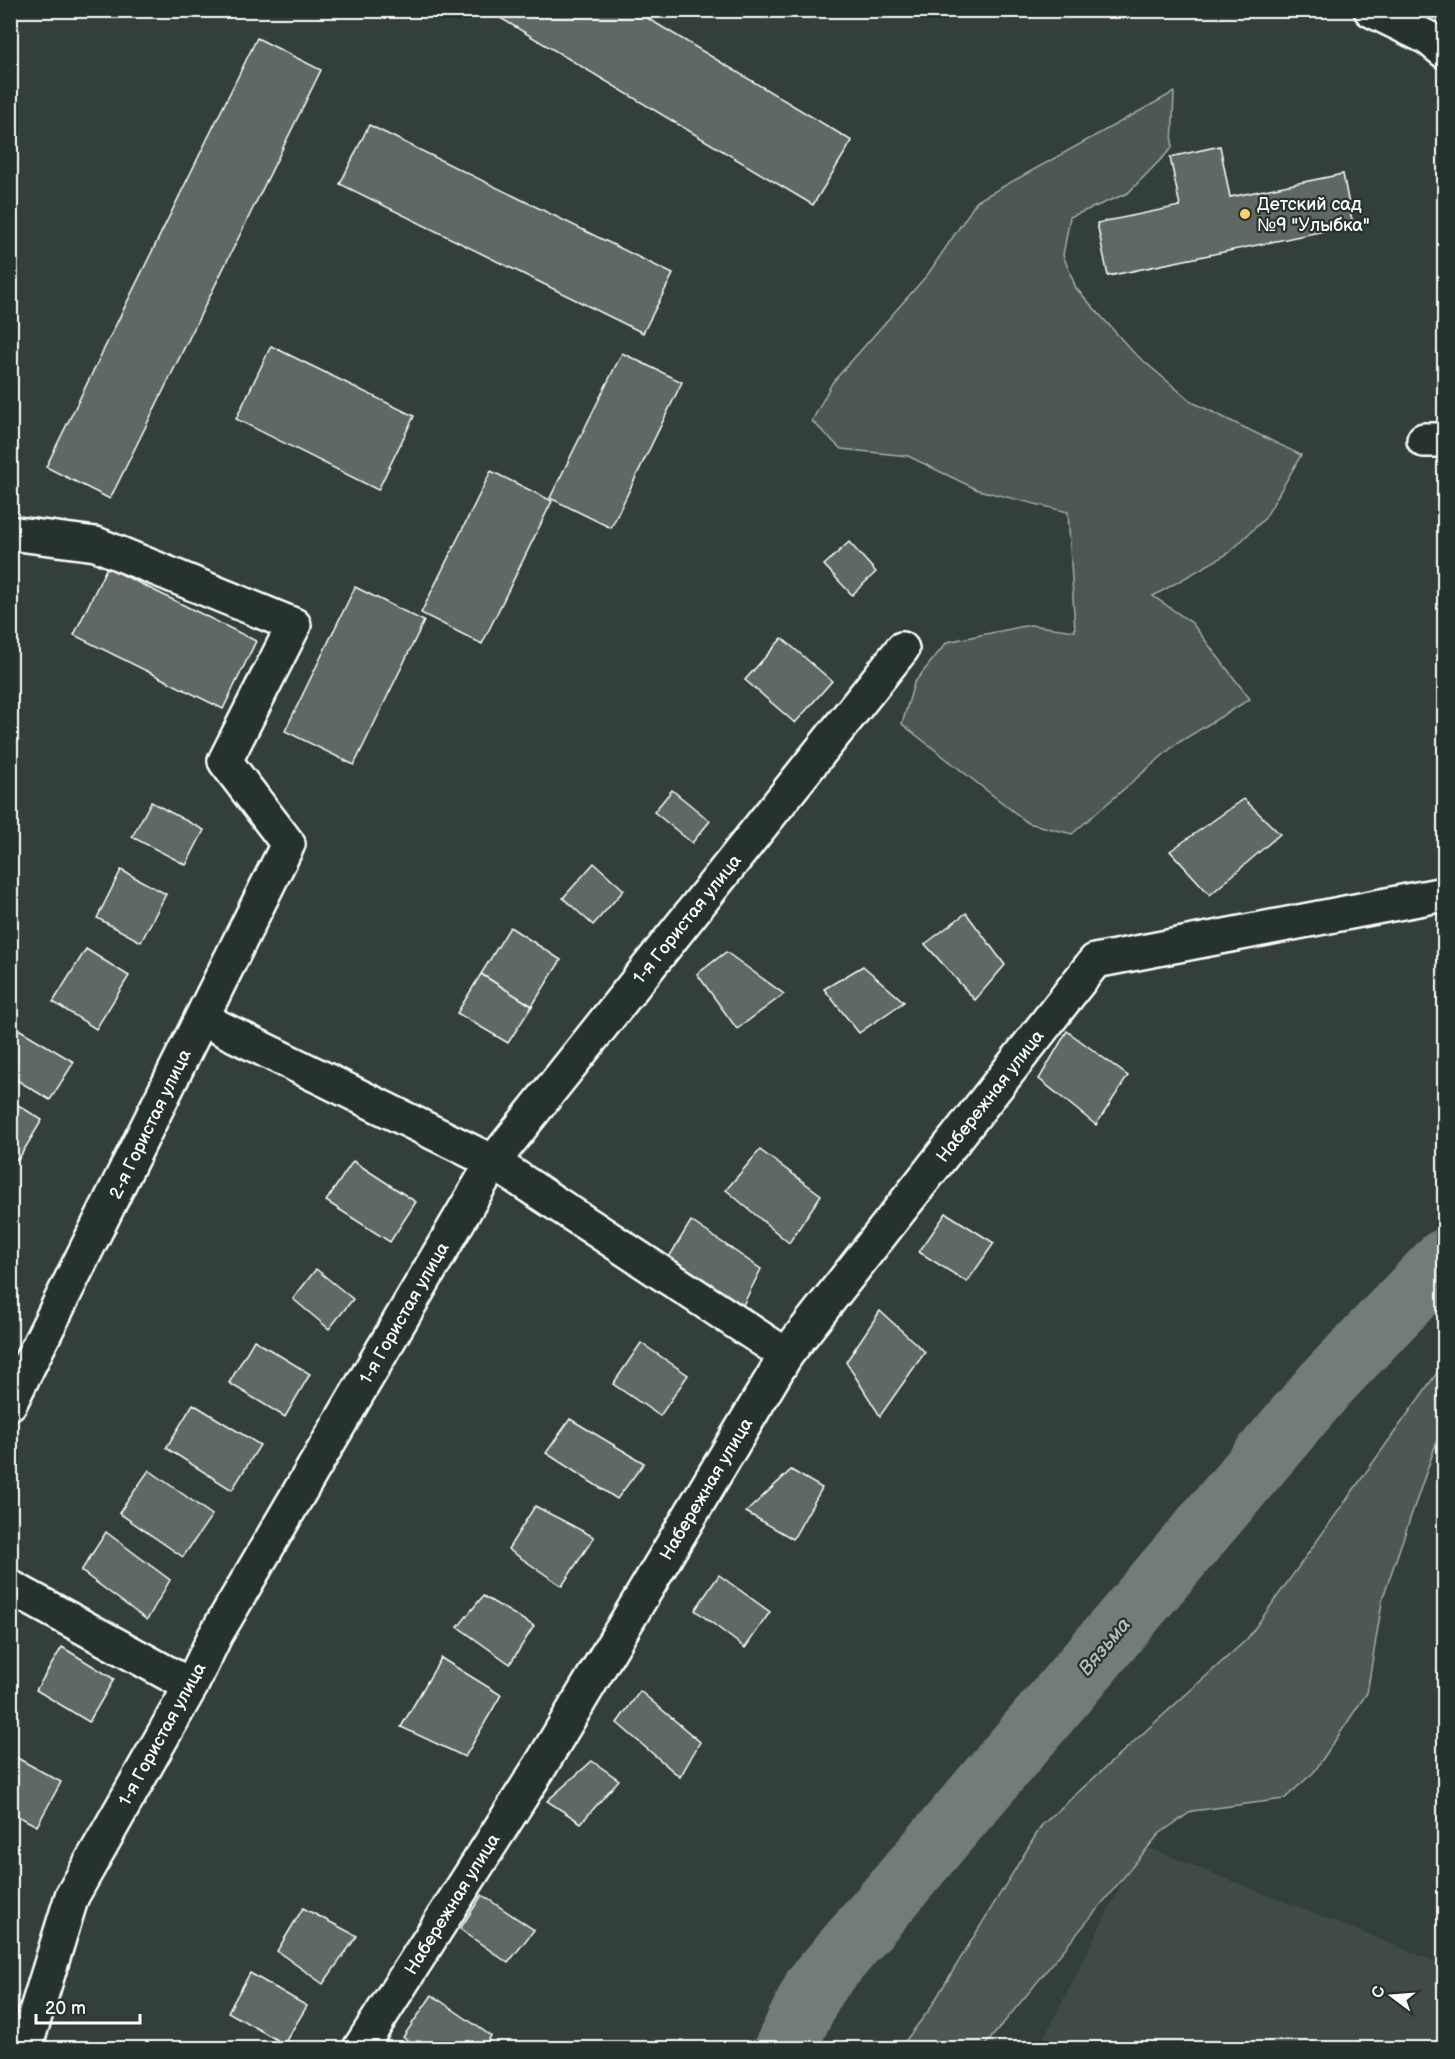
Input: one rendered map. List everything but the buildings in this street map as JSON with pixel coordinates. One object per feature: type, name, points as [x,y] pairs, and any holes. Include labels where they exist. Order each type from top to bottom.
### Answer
[{"type":"street","points":[[1371,10],[1428,38],[1444,51]]},
{"type":"street","name":"2-я Гористая улица","points":[[10,533],[96,544],[294,625],[225,761],[288,844],[10,1403]]},
{"type":"street","name":"1-я Гористая улица","points":[[25,2049],[72,1896],[191,1686],[215,1635],[493,1162],[902,649]]},
{"type":"street","name":"Набережная улица","points":[[360,2049],[540,1765],[786,1355],[1095,961],[1444,894]]},
{"type":"street","points":[[202,1019],[493,1162],[786,1355]]},
{"type":"street","points":[[10,1587],[191,1686]]},
{"type":"shaded area","points":[[1174,92],[1172,148],[1128,193],[1070,217],[1063,255],[1076,288],[1133,352],[1192,402],[1301,455],[1265,518],[1229,553],[1153,596],[1192,623],[1250,699],[1176,744],[1072,834],[1028,823],[902,724],[914,683],[947,642],[1030,625],[1075,631],[1068,512],[978,490],[908,456],[841,449],[812,421],[832,383],[928,274],[977,201]]},
{"type":"shaded area","points":[[1444,1363],[1444,1431],[1438,1438],[1383,1597],[1367,1693],[1314,1772],[1284,1799],[1192,1811],[1159,1834],[983,2048],[900,2048],[929,2010],[1042,1825],[1247,1639]]},
{"type":"shaded area","points":[[1141,1845],[1444,1965],[1444,2048],[1039,2048]]},
{"type":"waterway","name":"Вязьма","points":[[785,2048],[815,1986],[1325,1385],[1444,1260]]},
{"type":"place","name":"Детский сад №9 \"Улыбка\"","points":[[1245,214]]}]
